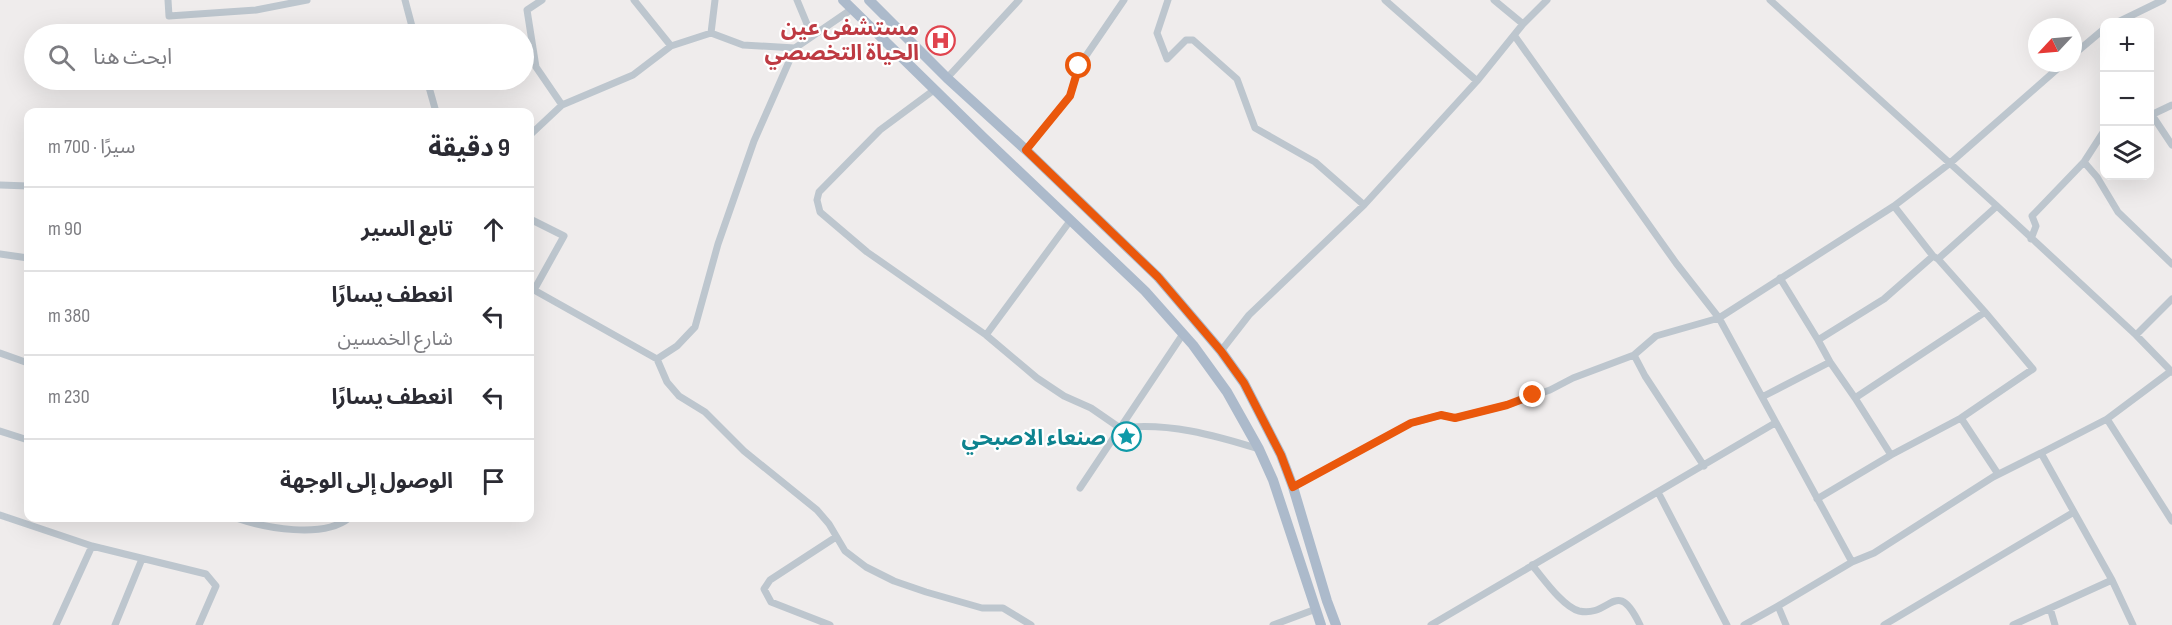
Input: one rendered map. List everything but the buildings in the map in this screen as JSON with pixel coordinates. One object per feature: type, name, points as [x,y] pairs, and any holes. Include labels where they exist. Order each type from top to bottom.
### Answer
[{"type":"main road","points":[[843,0],[1145,291],[1183,334],[1227,393],[1274,480],[1321,625]]},
{"type":"main road","points":[[869,0],[947,78],[1026,150],[1158,277],[1221,351],[1244,383],[1281,455],[1336,625]]},
{"type":"main road","points":[[984,138],[995,123]]},
{"type":"main road","points":[[1227,393],[1244,383]]},
{"type":"street","points":[[168,0],[169,16],[256,10],[307,0]]},
{"type":"street","points":[[405,0],[411,24]]},
{"type":"street","points":[[529,24],[527,10],[542,0]]},
{"type":"street","points":[[634,0],[671,46]]},
{"type":"street","points":[[711,33],[715,0]]},
{"type":"street","points":[[797,0],[812,36]]},
{"type":"street","points":[[1026,150],[1070,96],[1079,66],[1124,0]]},
{"type":"street","points":[[1168,0],[1157,33],[1167,59],[1186,40],[1193,40],[1237,79],[1255,128],[1315,162],[1364,205]]},
{"type":"street","points":[[1385,0],[1477,81]]},
{"type":"street","points":[[1494,0],[1523,24]]},
{"type":"street","points":[[1221,351],[1249,315],[1364,205],[1477,81],[1523,24],[1547,0]]},
{"type":"street","points":[[1744,625],[1852,562],[1874,553],[1998,474],[2107,419],[2171,371],[2136,335],[1997,206],[1770,0]]},
{"type":"street","points":[[2126,18],[2163,0]]},
{"type":"street","points":[[947,78],[1016,1]]},
{"type":"street","points":[[657,359],[677,346],[695,327],[718,244],[754,141],[795,48],[852,9]]},
{"type":"street","points":[[2082,47],[2100,32]]},
{"type":"street","points":[[534,131],[562,105],[633,75],[671,46],[711,33],[743,45],[795,48]]},
{"type":"street","points":[[1514,35],[1676,263],[1719,318],[1852,562]]},
{"type":"street","points":[[534,54],[536,67],[562,105]]},
{"type":"street","points":[[1293,487],[1411,423],[1441,415],[1455,418],[1507,405],[1634,355],[1656,336],[1719,318],[1894,206],[1949,164],[2054,72]]},
{"type":"street","points":[[430,90],[435,108]]},
{"type":"street","points":[[934,90],[880,130],[819,192],[817,200],[820,212],[867,252],[986,335],[1037,378],[1064,396],[1091,408],[1120,428],[1142,426],[1179,428],[1228,439],[1259,449]]},
{"type":"street","points":[[2154,112],[2172,105]]},
{"type":"street","points":[[2154,119],[2172,145]]},
{"type":"street","points":[[2031,239],[2036,226],[2032,216],[2084,162],[2100,137]]},
{"type":"street","points":[[2084,162],[2097,177],[2118,212],[2172,264]]},
{"type":"street","points":[[0,185],[24,186]]},
{"type":"street","points":[[1817,500],[1891,454],[1961,418],[2033,369],[1935,257],[1894,206]]},
{"type":"street","points":[[1818,340],[1884,299],[1997,206]]},
{"type":"street","points":[[534,221],[564,236],[534,286]]},
{"type":"street","points":[[986,335],[1071,221]]},
{"type":"street","points":[[0,254],[24,257]]},
{"type":"street","points":[[1780,278],[1830,362],[1891,454]]},
{"type":"street","points":[[534,290],[657,359],[667,382],[679,396],[705,412],[744,451],[817,510],[829,524],[845,551],[866,567],[894,580],[982,608],[1004,608],[1031,625]]},
{"type":"street","points":[[2136,335],[2172,299]]},
{"type":"street","points":[[1855,398],[1985,312]]},
{"type":"street","points":[[1080,488],[1183,334]]},
{"type":"street","points":[[0,353],[24,362]]},
{"type":"street","points":[[1634,355],[1645,376],[1704,466]]},
{"type":"street","points":[[1762,397],[1830,362]]},
{"type":"street","points":[[1961,418],[1998,474]]},
{"type":"street","points":[[2107,419],[2172,521]]},
{"type":"street","points":[[1431,625],[1775,423]]},
{"type":"street","points":[[0,431],[24,439]]},
{"type":"street","points":[[2041,453],[2112,580],[2133,625]]},
{"type":"street","points":[[1658,492],[1727,625]]},
{"type":"street","points":[[1884,625],[2074,512]]},
{"type":"street","points":[[0,515],[92,546],[206,574],[216,586],[199,625]]},
{"type":"street","points":[[248,522],[308,531],[343,522]]},
{"type":"street","points":[[830,625],[771,602],[764,589],[770,580],[836,537]]},
{"type":"street","points":[[56,625],[92,546]]},
{"type":"street","points":[[115,625],[142,559]]},
{"type":"street","points":[[1532,565],[1568,606],[1579,611],[1590,612],[1620,600],[1626,602],[1633,610],[1640,625]]},
{"type":"street","points":[[2013,625],[2112,580]]},
{"type":"street","points":[[1778,606],[1786,625]]},
{"type":"street","points":[[2050,608],[2055,625]]},
{"type":"street","points":[[1273,625],[1316,609]]},
{"type":"place","name":"مستشفى عين الحياة التخصصي","points":[[940,40]]},
{"type":"place","name":"صنعاء الاصبحي","points":[[1127,437]]},
{"type":"route","points":[[1079,66],[1070,96],[1026,150],[1158,277],[1221,351],[1244,383],[1281,455],[1293,487],[1411,423],[1441,415],[1455,418],[1507,405],[1533,395]]}]
